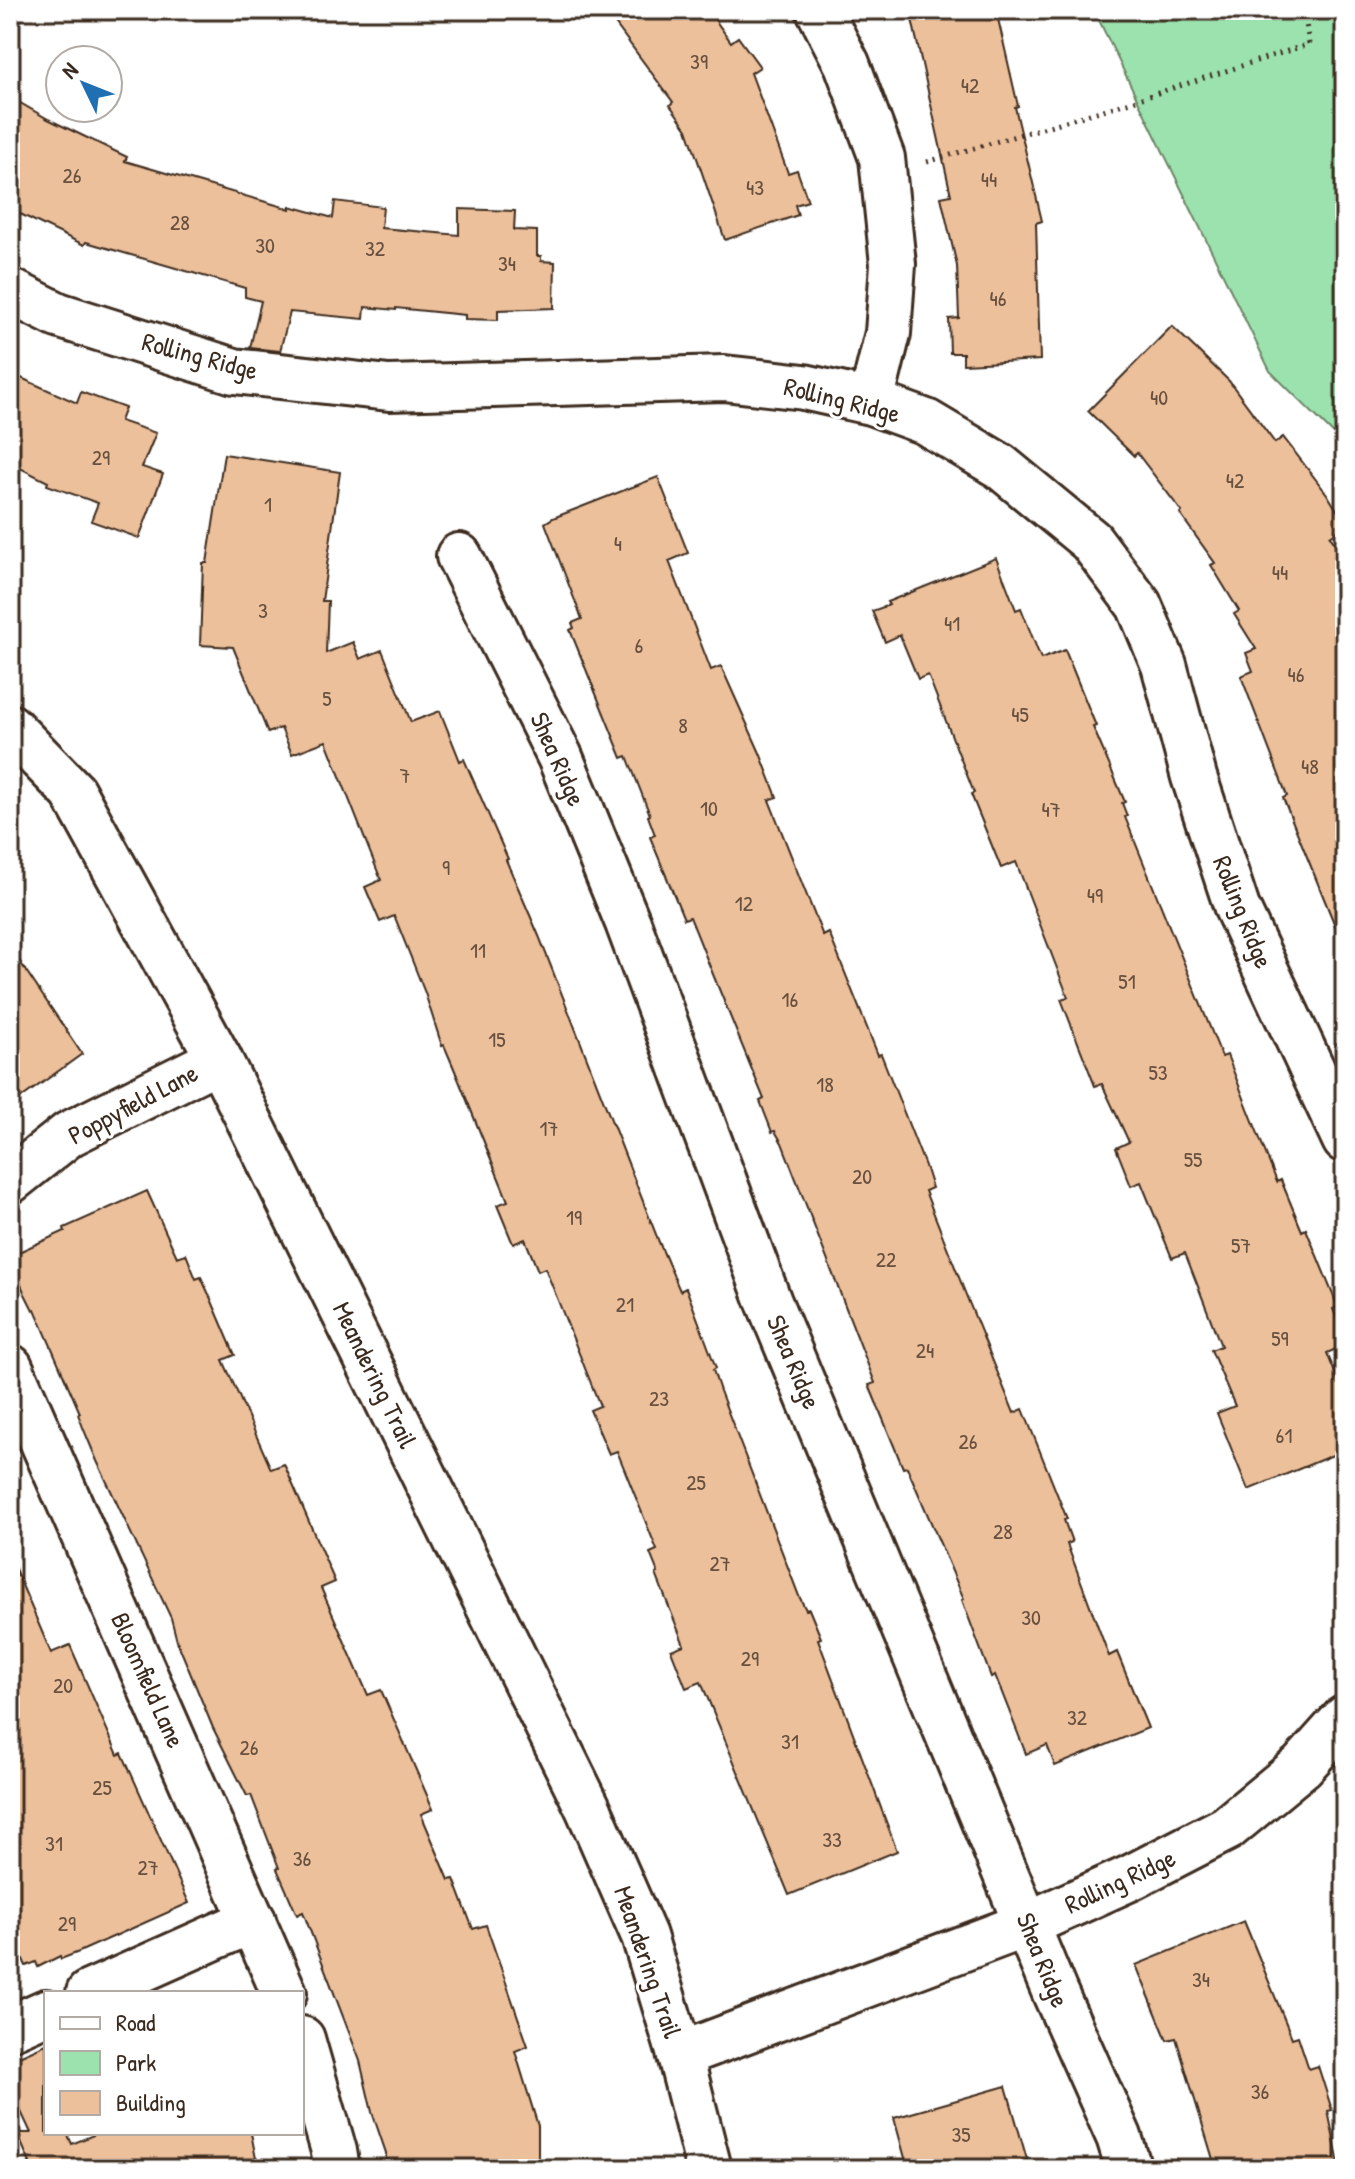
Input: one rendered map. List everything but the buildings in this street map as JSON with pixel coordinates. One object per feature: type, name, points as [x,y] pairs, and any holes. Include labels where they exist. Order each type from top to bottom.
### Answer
[{"type":"street","points":[[819,10],[847,64],[882,158],[893,264],[888,333],[871,402]]},
{"type":"street","name":"Rolling Ridge","points":[[10,291],[58,315],[234,371],[389,388],[724,378],[804,387],[871,402],[926,422],[1000,466],[1091,541],[1139,605],[1164,665],[1194,777],[1237,908],[1345,1140]]},
{"type":"street","name":"Shea Ridge","points":[[459,556],[560,757],[628,923],[769,1302],[1119,2137],[1129,2169]]},
{"type":"street","name":"Meandering Trail","points":[[10,727],[73,792],[219,1059],[588,1808],[644,1936],[680,2055],[709,2169]]},
{"type":"street","name":"Poppyfield Lane","points":[[10,1181],[69,1134],[219,1059]]},
{"type":"street","name":"Bloomfield Lane","points":[[10,1367],[283,1991]]},
{"type":"street","name":"Rolling Ridge","points":[[680,2055],[1028,1924],[1130,1878],[1227,1828],[1302,1766],[1345,1718]]},
{"type":"street","points":[[93,1991],[253,1920]]},
{"type":"street","points":[[10,2028],[44,2013]]},
{"type":"street","points":[[304,2046],[337,2169]]},
{"type":"path","points":[[927,162],[1127,103],[1309,44],[1304,10]]},
{"type":"green space","points":[[1094,10],[1345,10],[1345,445],[1270,371]]}]
